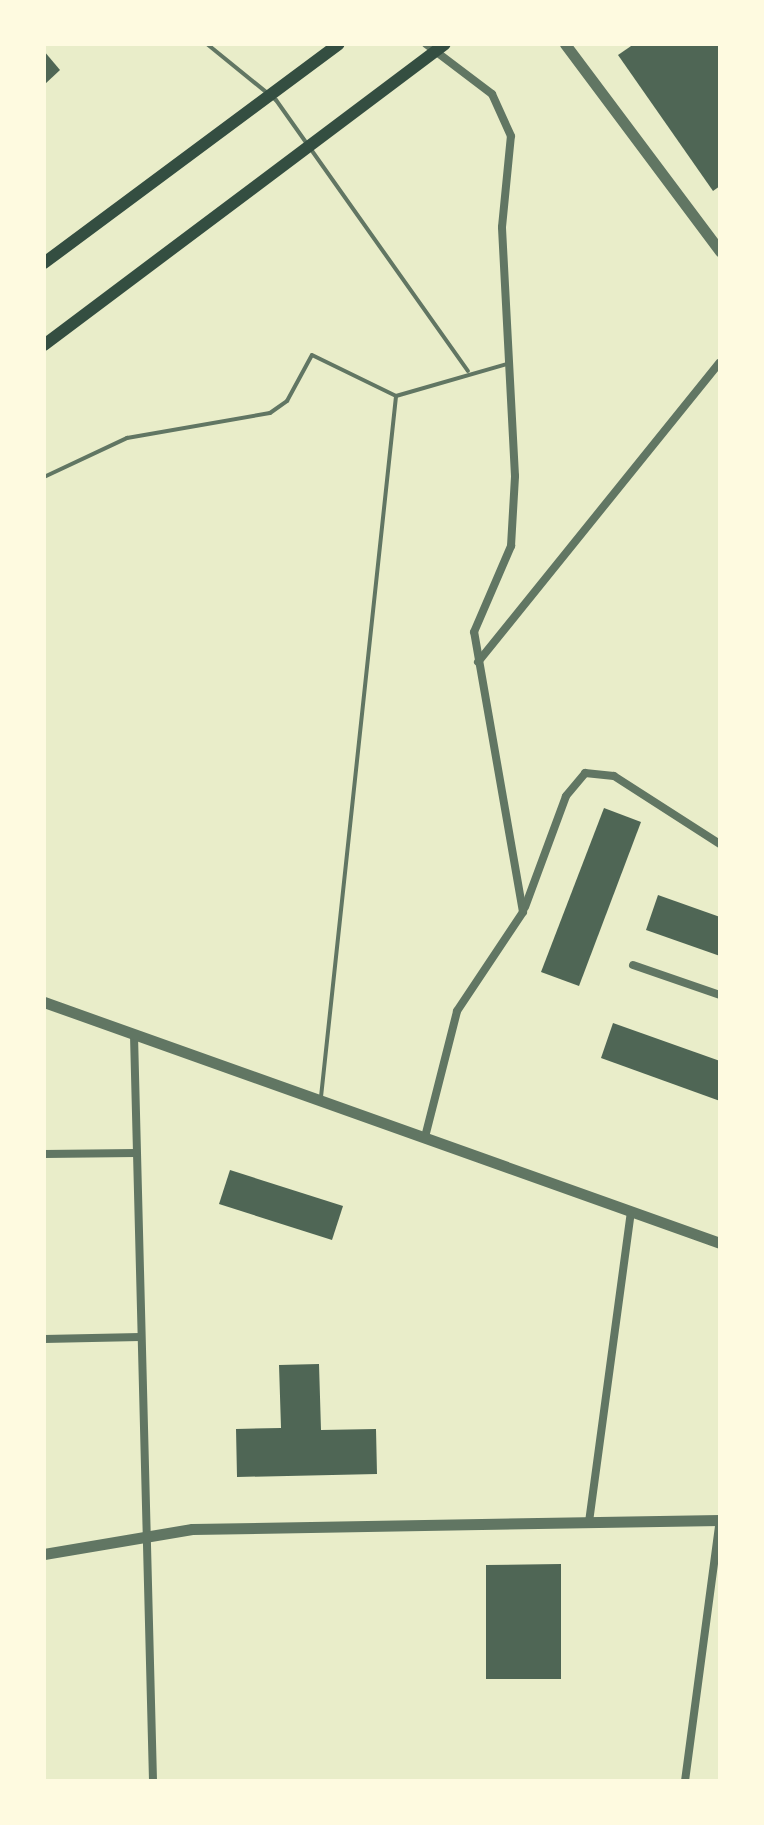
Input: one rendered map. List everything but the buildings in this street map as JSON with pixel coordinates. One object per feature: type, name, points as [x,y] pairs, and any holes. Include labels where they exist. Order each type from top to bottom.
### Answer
[{"type":"main road","points":[[44,263],[339,44]]},
{"type":"main road","points":[[44,345],[196,226],[445,44]]},
{"type":"street","points":[[426,44],[492,94],[507,114],[502,227],[509,363],[511,546],[477,618],[478,662],[523,912]]},
{"type":"street","points":[[565,44],[720,251]]},
{"type":"street","points":[[478,662],[720,362]]},
{"type":"street","points":[[425,1137],[457,1011],[523,912],[566,796],[585,773],[614,776],[720,844]]},
{"type":"street","points":[[633,965],[720,995]]},
{"type":"street","points":[[44,1002],[720,1243]]},
{"type":"street","points":[[134,1035],[141,1534],[153,1781]]},
{"type":"street","points":[[44,1154],[136,1153]]},
{"type":"street","points":[[589,1522],[631,1211]]},
{"type":"street","points":[[44,1339],[140,1337]]},
{"type":"street","points":[[44,1554],[141,1534],[720,1520],[685,1781]]},
{"type":"lane","points":[[207,44],[276,100],[469,371]]},
{"type":"lane","points":[[44,477],[127,438],[270,413],[287,401],[312,355],[396,396],[469,371],[509,363]]},
{"type":"lane","points":[[321,1100],[396,396]]}]
